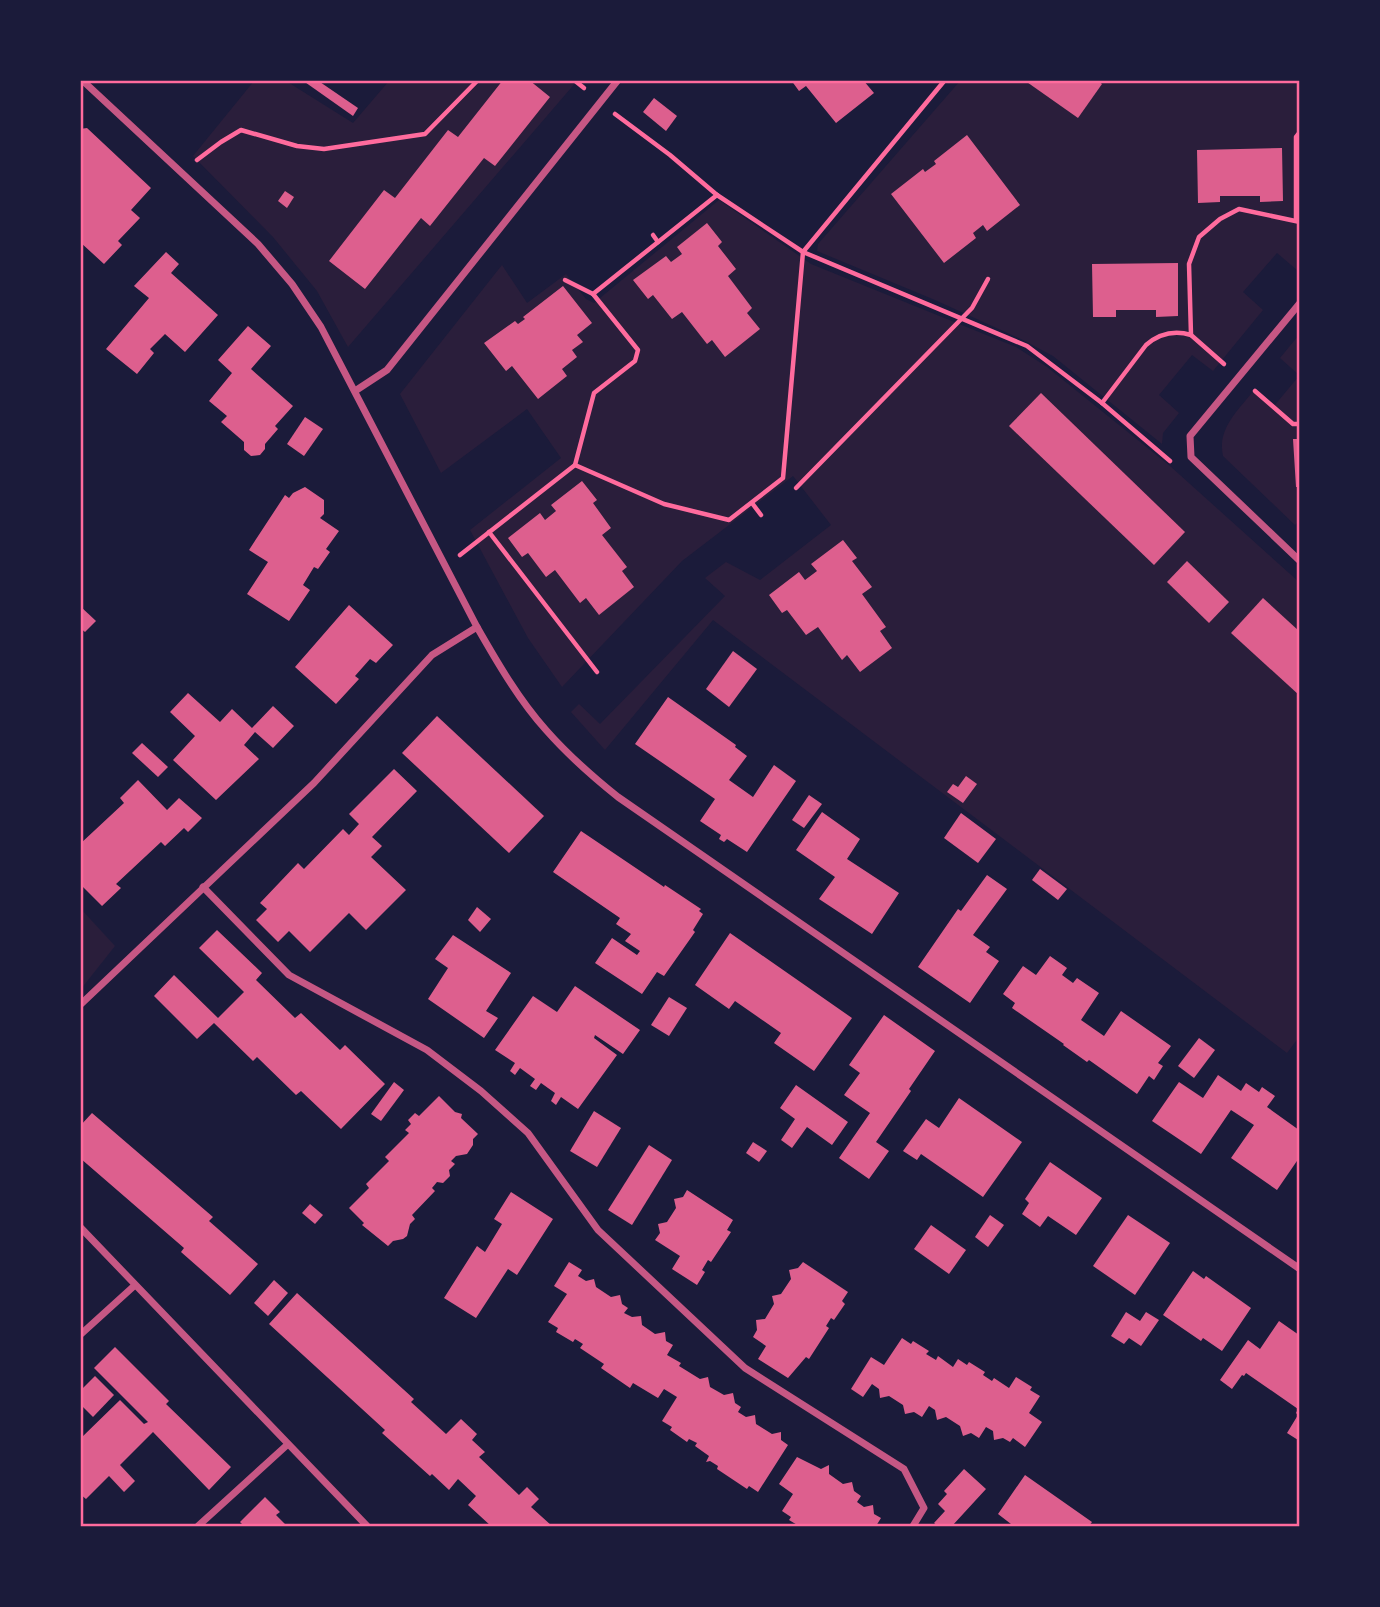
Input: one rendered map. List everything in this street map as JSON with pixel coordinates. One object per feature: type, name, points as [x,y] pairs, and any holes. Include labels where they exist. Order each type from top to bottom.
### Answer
[{"type":"street","points":[[82,80],[258,244],[292,284],[321,327],[500,667],[545,729],[595,778],[618,797],[1300,1269]]},
{"type":"street","points":[[355,391],[387,370],[618,80]]},
{"type":"street","points":[[1300,303],[1190,436],[1191,457],[1300,561]]},
{"type":"street","points":[[80,1005],[314,783],[432,655],[477,627]]},
{"type":"street","points":[[203,887],[289,975],[427,1050],[481,1091],[528,1133],[598,1230],[745,1368],[904,1469],[924,1508],[913,1527]]},
{"type":"street","points":[[80,1227],[367,1527]]},
{"type":"street","points":[[80,1335],[134,1286]]},
{"type":"street","points":[[198,1527],[287,1445]]},
{"type":"path","points":[[198,159],[241,130],[297,146],[324,149],[425,134],[478,80]]},
{"type":"path","points":[[574,80],[717,195],[803,252],[1027,346],[1102,402],[1180,470],[1191,457]]},
{"type":"path","points":[[575,464],[664,504],[729,520],[783,478],[803,252],[945,80]]},
{"type":"path","points":[[1102,402],[1146,345],[1155,338],[1176,331],[1191,335],[1189,264],[1199,237],[1220,219],[1239,209],[1298,221],[1296,137],[1300,132]]},
{"type":"path","points":[[593,294],[717,195]]},
{"type":"path","points":[[653,235],[659,242]]},
{"type":"path","points":[[445,567],[575,464],[594,393],[635,361],[638,349],[593,294],[565,279]]},
{"type":"path","points":[[796,488],[972,308],[988,279]]},
{"type":"path","points":[[752,503],[761,515]]},
{"type":"path","points":[[489,532],[597,672]]},
{"type":"shaded area","points":[[254,81],[286,81],[353,123],[389,81],[577,81],[348,347],[317,291],[273,237],[193,156]]},
{"type":"shaded area","points":[[960,81],[1299,81],[1299,268],[1297,270],[1277,253],[1243,292],[1263,310],[1213,371],[1192,355],[1159,395],[1179,413],[1163,433],[1162,444],[1053,356],[935,300],[817,251],[818,244]]},
{"type":"shaded area","points":[[719,200],[811,264],[1016,347],[1047,367],[1170,466],[1299,582],[1299,1037],[1287,1053],[713,620],[605,750],[571,712],[579,704],[600,724],[725,596],[705,578],[726,562],[760,580],[831,525],[793,476],[682,561],[562,687],[528,638],[470,530],[561,458],[527,409],[441,473],[400,394],[502,265],[527,303],[566,274],[586,299],[594,303]]},
{"type":"shaded area","points":[[1299,335],[1299,375],[1280,358]]},
{"type":"shaded area","points":[[1299,376],[1300,520],[1295,525],[1223,456],[1222,446],[1230,420],[1255,389],[1274,406]]},
{"type":"shaded area","points":[[81,909],[115,946],[81,989]]},
{"type":"building","points":[[302,80],[317,80],[358,108],[353,116]]},
{"type":"building","points":[[503,80],[529,80],[550,97],[495,166],[484,158],[430,226],[421,218],[365,289],[329,261],[384,190],[395,198],[448,130],[458,137]]},
{"type":"building","points":[[791,80],[863,80],[874,93],[836,123],[806,86],[799,91]]},
{"type":"building","points":[[1024,80],[1097,80],[1102,84],[1078,118]]},
{"type":"building","points":[[654,98],[677,116],[666,131],[643,112]]},
{"type":"building","points":[[87,128],[151,188],[131,210],[140,218],[118,241],[122,245],[104,264],[80,242],[80,129]]},
{"type":"building","points":[[967,135],[1020,205],[987,231],[983,225],[973,233],[976,238],[944,263],[891,194],[923,169],[925,172],[936,164],[934,161]]},
{"type":"building","points":[[1282,148],[1283,201],[1260,202],[1260,196],[1220,196],[1220,202],[1198,203],[1197,150]]},
{"type":"building","points":[[285,191],[294,197],[287,208],[278,201]]},
{"type":"building","points":[[707,223],[722,242],[718,246],[736,269],[728,276],[752,308],[747,313],[760,329],[725,357],[712,340],[707,344],[682,312],[672,319],[653,295],[648,299],[633,280],[666,256],[671,262],[682,254],[677,247]]},
{"type":"building","points":[[166,252],[179,264],[171,273],[218,315],[185,352],[165,334],[150,349],[154,353],[137,374],[106,349],[149,298],[134,286]]},
{"type":"building","points":[[1178,263],[1178,316],[1156,317],[1156,310],[1116,310],[1116,317],[1093,317],[1092,264]]},
{"type":"building","points":[[563,286],[592,323],[577,335],[583,342],[572,350],[577,357],[562,369],[567,376],[538,399],[512,366],[506,371],[484,343],[515,321],[518,324],[525,319],[523,317]]},
{"type":"building","points":[[248,326],[271,346],[251,369],[293,406],[275,426],[278,429],[265,444],[260,455],[251,456],[244,450],[244,442],[221,422],[227,416],[209,401],[232,373],[218,360]]},
{"type":"building","points":[[1041,393],[1185,532],[1154,565],[1009,426]]},
{"type":"building","points":[[305,417],[323,429],[304,456],[287,444]]},
{"type":"building","points":[[1293,439],[1299,439],[1299,487],[1296,487]]},
{"type":"building","points":[[582,481],[597,500],[593,503],[611,528],[602,535],[627,567],[622,571],[634,587],[599,615],[586,598],[580,603],[555,570],[546,577],[528,553],[522,557],[508,538],[540,513],[545,520],[556,511],[551,505]]},
{"type":"building","points":[[305,487],[324,500],[324,514],[320,518],[339,531],[326,549],[330,552],[318,569],[314,567],[303,585],[310,590],[289,621],[247,594],[268,562],[249,550],[285,495],[289,498]]},
{"type":"building","points":[[843,540],[857,558],[852,561],[872,587],[862,594],[886,627],[880,631],[892,648],[860,672],[847,655],[842,660],[818,627],[806,635],[787,610],[782,613],[769,595],[799,572],[805,580],[817,571],[811,564]]},
{"type":"building","points":[[1187,561],[1229,602],[1209,623],[1167,582]]},
{"type":"building","points":[[1263,598],[1299,631],[1299,695],[1231,633]]},
{"type":"building","points":[[349,605],[393,645],[376,663],[370,659],[355,676],[359,679],[336,704],[295,667]]},
{"type":"building","points":[[80,606],[96,621],[85,632],[80,628]]},
{"type":"building","points":[[733,651],[757,669],[729,707],[706,689]]},
{"type":"building","points":[[188,693],[220,722],[232,709],[252,728],[273,706],[294,726],[273,748],[255,732],[244,745],[259,759],[216,800],[173,760],[195,736],[170,712]]},
{"type":"building","points":[[668,697],[736,745],[735,747],[747,756],[729,780],[753,797],[774,765],[796,781],[747,852],[727,839],[724,842],[719,839],[721,835],[700,821],[715,799],[635,744]]},
{"type":"building","points":[[437,716],[544,816],[509,853],[402,753]]},
{"type":"building","points":[[142,743],[168,767],[158,777],[132,753]]},
{"type":"building","points":[[394,769],[417,791],[372,837],[382,846],[371,857],[406,890],[366,930],[349,913],[310,952],[289,931],[278,942],[256,920],[267,909],[260,903],[298,863],[304,869],[343,829],[349,835],[359,824],[349,814]]},
{"type":"building","points":[[966,776],[977,784],[963,803],[947,792],[953,784],[958,787]]},
{"type":"building","points":[[138,780],[167,810],[179,798],[202,818],[188,832],[184,828],[165,846],[161,842],[116,884],[121,888],[102,906],[80,884],[80,844],[124,803],[120,798]]},
{"type":"building","points":[[809,795],[822,804],[804,828],[792,820]]},
{"type":"building","points":[[822,812],[860,839],[847,859],[899,893],[872,934],[819,899],[835,877],[796,850]]},
{"type":"building","points":[[961,813],[996,839],[978,863],[944,838]]},
{"type":"building","points":[[581,831],[701,909],[699,911],[703,914],[693,930],[695,932],[664,976],[657,972],[642,994],[595,963],[612,938],[637,955],[640,951],[625,941],[631,934],[616,924],[620,918],[553,872]]},
{"type":"building","points":[[1040,869],[1067,889],[1058,900],[1032,880]]},
{"type":"building","points":[[987,875],[1007,889],[973,935],[990,947],[986,952],[999,961],[970,1003],[918,967],[958,909],[961,911]]},
{"type":"building","points":[[477,907],[491,919],[480,932],[468,920]]},
{"type":"building","points":[[217,930],[262,973],[256,980],[295,1018],[301,1013],[340,1050],[345,1045],[385,1084],[341,1129],[301,1091],[296,1095],[257,1057],[253,1061],[214,1023],[197,1039],[154,996],[174,975],[218,1018],[244,992],[199,948]]},
{"type":"building","points":[[730,933],[852,1018],[814,1071],[774,1043],[781,1033],[735,1001],[729,1009],[695,985]]},
{"type":"building","points":[[453,935],[511,973],[486,1011],[498,1018],[484,1038],[428,999],[448,968],[435,959]]},
{"type":"building","points":[[1050,956],[1067,968],[1062,975],[1073,983],[1077,978],[1099,993],[1081,1020],[1104,1036],[1121,1011],[1171,1046],[1158,1063],[1163,1066],[1154,1080],[1149,1076],[1137,1094],[1012,1008],[1015,1003],[1003,994],[1023,966],[1036,975]]},
{"type":"building","points":[[575,986],[640,1030],[623,1054],[595,1035],[594,1038],[617,1055],[578,1109],[561,1097],[556,1105],[551,1101],[555,1093],[541,1083],[536,1090],[530,1086],[535,1079],[520,1068],[515,1075],[510,1071],[515,1063],[495,1050],[533,996],[557,1012]]},
{"type":"building","points":[[669,997],[687,1008],[669,1036],[651,1025]]},
{"type":"building","points":[[884,1015],[935,1051],[876,1142],[889,1151],[869,1179],[839,1158],[870,1113],[844,1095],[860,1073],[849,1065]]},
{"type":"building","points":[[1199,1038],[1215,1050],[1194,1078],[1178,1066]]},
{"type":"building","points":[[1218,1075],[1241,1091],[1246,1083],[1259,1092],[1262,1087],[1275,1096],[1267,1107],[1299,1130],[1299,1158],[1277,1190],[1231,1158],[1254,1125],[1231,1110],[1201,1154],[1152,1121],[1179,1082],[1203,1098]]},
{"type":"building","points":[[394,1082],[404,1090],[381,1121],[371,1114]]},
{"type":"building","points":[[796,1085],[848,1122],[832,1145],[807,1127],[792,1148],[781,1140],[795,1119],[780,1108]]},
{"type":"building","points":[[439,1096],[455,1112],[462,1114],[461,1118],[478,1134],[467,1154],[456,1156],[451,1161],[455,1164],[449,1170],[450,1176],[443,1183],[437,1182],[432,1188],[435,1191],[412,1215],[415,1219],[410,1224],[407,1236],[388,1246],[362,1225],[364,1223],[349,1208],[369,1188],[366,1184],[389,1161],[385,1157],[409,1133],[405,1130],[411,1124],[408,1120],[415,1113],[419,1116]]},
{"type":"building","points":[[959,1098],[1022,1142],[983,1197],[921,1154],[917,1160],[903,1151],[926,1119],[939,1128]]},
{"type":"building","points":[[594,1111],[621,1128],[597,1167],[570,1151]]},
{"type":"building","points":[[92,1113],[213,1217],[209,1221],[258,1264],[230,1295],[181,1252],[184,1248],[80,1158],[80,1126]]},
{"type":"building","points":[[753,1142],[767,1151],[759,1162],[746,1153]]},
{"type":"building","points":[[649,1145],[672,1160],[632,1225],[608,1210]]},
{"type":"building","points":[[1050,1162],[1102,1198],[1076,1235],[1048,1216],[1040,1227],[1022,1214],[1029,1203],[1025,1199]]},
{"type":"building","points":[[687,1190],[733,1220],[727,1230],[731,1232],[711,1262],[708,1260],[697,1285],[672,1269],[680,1256],[655,1240],[660,1233],[658,1224],[667,1222],[676,1208],[674,1199],[683,1197]]},
{"type":"building","points":[[511,1192],[553,1219],[517,1275],[508,1269],[476,1318],[444,1298],[477,1246],[485,1252],[502,1224],[494,1219]]},
{"type":"building","points":[[310,1204],[323,1215],[315,1224],[302,1213]]},
{"type":"building","points":[[990,1215],[1004,1225],[988,1247],[975,1237]]},
{"type":"building","points":[[1128,1215],[1170,1243],[1135,1295],[1093,1266]]},
{"type":"building","points":[[931,1225],[966,1250],[949,1274],[914,1249]]},
{"type":"building","points":[[569,1262],[582,1270],[578,1276],[586,1281],[594,1279],[596,1287],[611,1297],[620,1295],[622,1304],[628,1308],[624,1313],[632,1317],[641,1316],[642,1325],[655,1334],[665,1332],[666,1341],[673,1345],[667,1355],[681,1363],[679,1366],[700,1379],[708,1377],[710,1387],[724,1395],[733,1393],[735,1403],[741,1407],[738,1412],[746,1417],[755,1415],[756,1424],[772,1434],[781,1432],[781,1440],[788,1445],[758,1492],[749,1486],[747,1489],[717,1469],[718,1466],[710,1461],[706,1462],[709,1456],[695,1446],[697,1443],[689,1439],[687,1442],[662,1421],[677,1397],[664,1389],[658,1398],[633,1383],[630,1388],[601,1368],[604,1364],[580,1348],[583,1344],[575,1339],[573,1342],[556,1332],[558,1328],[548,1322],[567,1294],[554,1286]]},
{"type":"building","points":[[803,1262],[848,1292],[842,1301],[845,1304],[834,1320],[831,1318],[826,1326],[829,1328],[809,1359],[806,1357],[788,1378],[758,1359],[766,1346],[753,1337],[757,1330],[756,1320],[765,1319],[774,1304],[772,1296],[781,1294],[791,1279],[789,1270],[798,1268]]},
{"type":"building","points":[[1193,1271],[1204,1279],[1206,1276],[1251,1308],[1222,1351],[1203,1338],[1201,1341],[1163,1315]]},
{"type":"building","points":[[274,1280],[288,1293],[268,1316],[254,1303]]},
{"type":"building","points":[[297,1293],[414,1399],[411,1402],[446,1434],[461,1419],[477,1434],[472,1440],[485,1452],[479,1457],[519,1495],[527,1487],[539,1499],[531,1507],[552,1526],[491,1526],[468,1505],[476,1496],[458,1479],[449,1490],[382,1433],[385,1430],[269,1324]]},
{"type":"building","points":[[1126,1312],[1140,1321],[1146,1312],[1159,1320],[1141,1346],[1129,1338],[1124,1344],[1111,1336]]},
{"type":"building","points":[[1279,1321],[1299,1335],[1298,1440],[1287,1433],[1298,1415],[1298,1409],[1246,1373],[1232,1389],[1220,1380],[1248,1340],[1260,1349]]},
{"type":"building","points":[[902,1338],[911,1344],[913,1341],[929,1351],[926,1354],[936,1360],[938,1356],[953,1367],[958,1359],[967,1365],[969,1362],[985,1372],[983,1375],[992,1381],[994,1378],[1009,1388],[1016,1377],[1032,1387],[1030,1390],[1040,1396],[1029,1413],[1042,1422],[1025,1447],[1013,1438],[1010,1442],[1003,1438],[994,1440],[993,1431],[986,1427],[979,1438],[971,1433],[963,1436],[960,1426],[946,1417],[937,1420],[935,1410],[929,1406],[922,1417],[914,1412],[905,1414],[903,1405],[889,1396],[880,1398],[879,1389],[872,1384],[863,1397],[851,1389],[871,1357],[884,1365]]},
{"type":"building","points":[[115,1347],[169,1401],[166,1404],[231,1467],[209,1490],[153,1432],[120,1465],[135,1481],[124,1492],[109,1476],[86,1499],[80,1494],[80,1439],[120,1400],[144,1424],[148,1422],[94,1368]]},
{"type":"building","points":[[95,1376],[114,1395],[93,1417],[80,1404],[80,1391]]},
{"type":"building","points":[[797,1457],[821,1469],[829,1465],[829,1474],[843,1484],[852,1482],[854,1491],[861,1496],[857,1502],[864,1507],[873,1505],[874,1514],[881,1518],[876,1526],[799,1526],[789,1520],[791,1517],[782,1511],[793,1494],[779,1484]]},
{"type":"building","points":[[964,1469],[986,1489],[952,1526],[938,1526],[934,1523],[945,1511],[938,1504],[947,1494],[944,1491]]},
{"type":"building","points":[[1025,1475],[1092,1522],[1089,1526],[1009,1526],[1011,1524],[998,1514]]},
{"type":"building","points":[[265,1497],[280,1512],[276,1515],[287,1526],[244,1526],[240,1522]]}]
